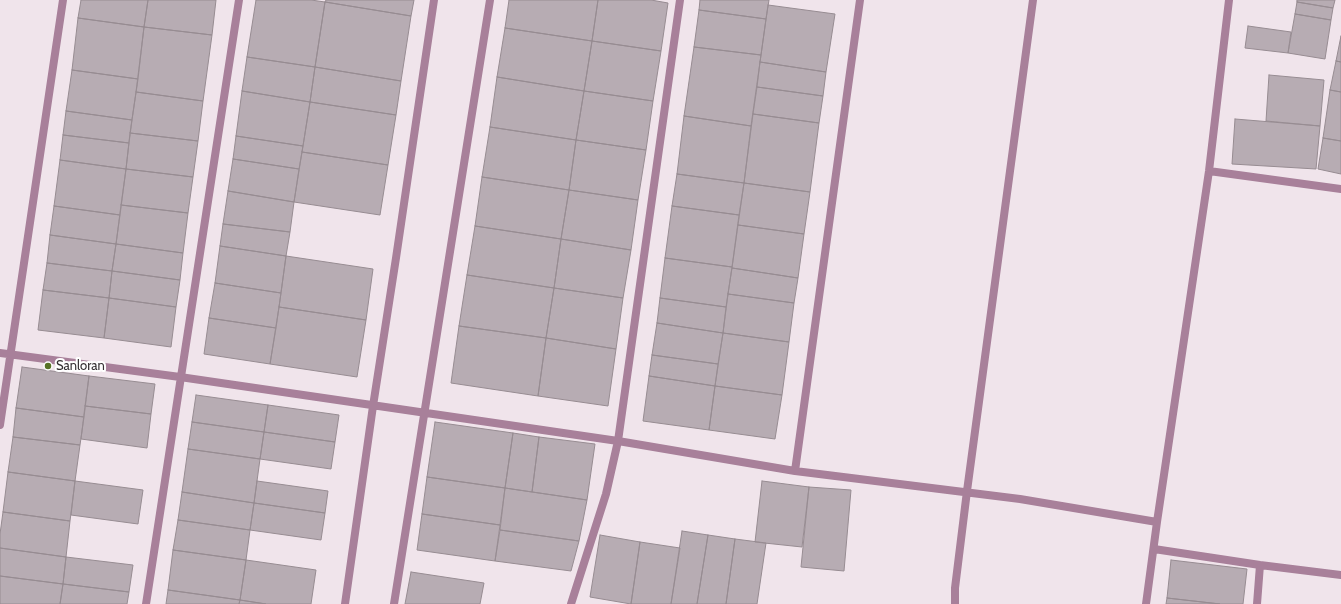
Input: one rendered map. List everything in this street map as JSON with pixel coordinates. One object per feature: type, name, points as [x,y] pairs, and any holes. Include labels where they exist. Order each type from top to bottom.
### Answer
[{"type":"street","points":[[0,425],[63,0]]},
{"type":"street","points":[[146,604],[239,0]]},
{"type":"street","points":[[345,604],[434,0]]},
{"type":"street","points":[[394,604],[490,0]]},
{"type":"street","points":[[571,604],[606,494],[618,441],[680,0]]},
{"type":"street","points":[[795,471],[860,0]]},
{"type":"street","points":[[954,604],[967,491],[1033,0]]},
{"type":"street","points":[[1146,604],[1209,171],[1229,0]]},
{"type":"street","points":[[1209,171],[1341,189]]},
{"type":"street","points":[[0,353],[180,377],[618,441],[795,471],[1020,498],[1157,522]]},
{"type":"street","points":[[1154,549],[1260,565],[1341,575]]},
{"type":"street","points":[[1257,604],[1260,565]]},
{"type":"building","points":[[81,0],[148,0],[144,27],[78,18]]},
{"type":"building","points":[[148,0],[216,0],[212,35],[144,27]]},
{"type":"building","points":[[256,0],[311,0],[325,2],[315,67],[247,57]]},
{"type":"building","points":[[326,0],[414,0],[411,16],[325,2]]},
{"type":"building","points":[[509,0],[598,0],[592,41],[505,28]]},
{"type":"building","points":[[598,0],[651,0],[668,3],[661,51],[592,41]]},
{"type":"building","points":[[700,0],[769,0],[766,19],[699,10]]},
{"type":"building","points":[[1297,0],[1335,0],[1333,8],[1297,2]]},
{"type":"building","points":[[325,2],[411,16],[401,81],[315,67]]},
{"type":"building","points":[[1297,2],[1333,8],[1331,20],[1295,14]]},
{"type":"building","points":[[768,5],[835,14],[826,72],[760,62]]},
{"type":"building","points":[[699,10],[766,19],[761,55],[694,47]]},
{"type":"building","points":[[1295,14],[1331,20],[1325,59],[1288,53]]},
{"type":"building","points":[[78,18],[144,27],[138,79],[72,70]]},
{"type":"building","points":[[1248,26],[1291,32],[1288,53],[1245,48]]},
{"type":"building","points":[[144,27],[212,35],[203,101],[136,92]]},
{"type":"building","points":[[505,28],[592,41],[584,91],[497,77]]},
{"type":"building","points":[[1341,36],[1341,62],[1336,61]]},
{"type":"building","points":[[592,41],[661,51],[653,101],[584,91]]},
{"type":"building","points":[[694,47],[761,55],[751,126],[684,116]]},
{"type":"building","points":[[247,57],[315,67],[310,102],[242,91]]},
{"type":"building","points":[[1336,61],[1341,62],[1341,92],[1330,90]]},
{"type":"building","points":[[760,62],[826,72],[823,96],[757,87]]},
{"type":"building","points":[[315,67],[401,81],[396,115],[310,102]]},
{"type":"building","points":[[72,70],[138,79],[132,120],[66,111]]},
{"type":"building","points":[[1269,75],[1324,80],[1320,126],[1266,121]]},
{"type":"building","points":[[497,77],[584,91],[576,140],[490,127]]},
{"type":"building","points":[[757,87],[823,96],[819,123],[753,114]]},
{"type":"building","points":[[1330,90],[1341,92],[1341,141],[1323,138]]},
{"type":"building","points":[[242,91],[310,102],[303,146],[236,136]]},
{"type":"building","points":[[584,91],[653,101],[646,150],[576,140]]},
{"type":"building","points":[[136,92],[203,101],[198,141],[130,133]]},
{"type":"building","points":[[310,102],[396,115],[388,165],[302,152]]},
{"type":"building","points":[[66,111],[132,120],[129,143],[63,135]]},
{"type":"building","points":[[753,114],[819,123],[810,192],[744,183]]},
{"type":"building","points":[[684,116],[751,126],[744,183],[677,174]]},
{"type":"building","points":[[1235,119],[1320,126],[1316,169],[1232,164]]},
{"type":"building","points":[[490,127],[576,140],[569,190],[482,177]]},
{"type":"building","points":[[130,133],[198,141],[193,177],[126,169]]},
{"type":"building","points":[[63,135],[129,143],[126,169],[60,160]]},
{"type":"building","points":[[236,136],[303,146],[299,169],[233,159]]},
{"type":"building","points":[[1323,138],[1341,141],[1341,174],[1318,169]]},
{"type":"building","points":[[576,140],[646,150],[638,200],[569,190]]},
{"type":"building","points":[[302,152],[388,165],[380,215],[294,202]]},
{"type":"building","points":[[233,159],[299,169],[294,202],[228,191]]},
{"type":"building","points":[[60,160],[126,169],[120,215],[54,206]]},
{"type":"building","points":[[126,169],[193,177],[188,213],[121,205]]},
{"type":"building","points":[[677,174],[744,183],[739,215],[672,206]]},
{"type":"building","points":[[482,177],[569,190],[561,239],[475,226]]},
{"type":"building","points":[[744,183],[810,192],[804,234],[738,225]]},
{"type":"building","points":[[569,190],[638,200],[631,250],[561,239]]},
{"type":"building","points":[[228,191],[294,202],[290,232],[223,224]]},
{"type":"building","points":[[121,205],[188,213],[183,253],[116,244]]},
{"type":"building","points":[[54,206],[120,215],[116,244],[50,235]]},
{"type":"building","points":[[672,206],[739,215],[732,267],[665,258]]},
{"type":"building","points":[[223,224],[290,232],[286,256],[220,246]]},
{"type":"building","points":[[738,225],[804,234],[798,278],[732,268]]},
{"type":"building","points":[[475,226],[561,239],[554,288],[467,275]]},
{"type":"building","points":[[50,235],[116,244],[112,271],[47,263]]},
{"type":"building","points":[[561,239],[631,250],[623,298],[554,288]]},
{"type":"building","points":[[116,244],[183,253],[180,280],[112,271]]},
{"type":"building","points":[[220,246],[286,256],[281,293],[215,283]]},
{"type":"building","points":[[286,256],[373,269],[366,320],[279,307]]},
{"type":"building","points":[[665,258],[732,267],[726,307],[660,298]]},
{"type":"building","points":[[47,263],[112,271],[109,298],[43,290]]},
{"type":"building","points":[[732,268],[798,278],[794,303],[728,294]]},
{"type":"building","points":[[112,271],[180,280],[176,307],[109,298]]},
{"type":"building","points":[[467,275],[554,288],[546,338],[459,326]]},
{"type":"building","points":[[215,283],[281,293],[276,328],[209,318]]},
{"type":"building","points":[[554,288],[623,298],[616,349],[546,338]]},
{"type":"building","points":[[43,290],[109,298],[104,338],[38,330]]},
{"type":"building","points":[[728,294],[794,303],[789,342],[723,333]]},
{"type":"building","points":[[109,298],[176,307],[171,347],[104,338]]},
{"type":"building","points":[[660,298],[726,307],[723,333],[657,323]]},
{"type":"building","points":[[279,307],[366,320],[357,377],[270,364]]},
{"type":"building","points":[[209,318],[276,328],[270,364],[204,354]]},
{"type":"building","points":[[657,323],[723,333],[718,364],[652,355]]},
{"type":"building","points":[[459,326],[546,338],[538,396],[451,383]]},
{"type":"building","points":[[723,333],[789,342],[782,395],[715,386]]},
{"type":"building","points":[[546,338],[616,349],[608,406],[538,396]]},
{"type":"building","points":[[652,355],[718,364],[715,386],[649,376]]},
{"type":"building","points":[[22,367],[89,376],[84,417],[16,408]]},
{"type":"building","points":[[89,376],[155,384],[151,414],[85,406]]},
{"type":"building","points":[[649,376],[715,386],[709,430],[643,421]]},
{"type":"building","points":[[715,386],[782,395],[775,439],[709,430]]},
{"type":"building","points":[[196,395],[268,405],[264,432],[192,422]]},
{"type":"building","points":[[268,405],[339,415],[335,442],[264,432]]},
{"type":"building","points":[[85,406],[151,414],[147,448],[81,439]]},
{"type":"building","points":[[16,408],[84,417],[80,445],[13,437]]},
{"type":"building","points":[[192,422],[264,432],[260,459],[188,449]]},
{"type":"building","points":[[435,422],[513,433],[505,488],[427,477]]},
{"type":"building","points":[[264,432],[335,442],[331,469],[260,459]]},
{"type":"building","points":[[513,433],[539,437],[532,492],[505,488]]},
{"type":"building","points":[[13,437],[80,445],[75,481],[8,472]]},
{"type":"building","points":[[539,437],[595,444],[587,500],[532,492]]},
{"type":"building","points":[[188,449],[260,459],[254,503],[182,492]]},
{"type":"building","points":[[8,472],[75,481],[70,521],[3,512]]},
{"type":"building","points":[[427,477],[505,488],[500,525],[422,514]]},
{"type":"building","points":[[75,481],[143,490],[138,524],[71,515]]},
{"type":"building","points":[[257,481],[328,491],[325,513],[254,503]]},
{"type":"building","points":[[762,481],[809,487],[802,547],[755,542]]},
{"type":"building","points":[[809,487],[851,490],[844,571],[801,567]]},
{"type":"building","points":[[505,488],[587,500],[579,541],[500,530]]},
{"type":"building","points":[[182,492],[254,503],[250,530],[178,520]]},
{"type":"building","points":[[254,503],[325,513],[321,540],[250,530]]},
{"type":"building","points":[[3,512],[70,521],[66,557],[0,548]]},
{"type":"building","points":[[422,514],[500,525],[495,561],[417,550]]},
{"type":"building","points":[[178,520],[250,530],[246,560],[173,550]]},
{"type":"building","points":[[500,530],[579,541],[571,571],[495,561]]},
{"type":"building","points":[[682,531],[708,535],[697,604],[671,604]]},
{"type":"building","points":[[600,535],[640,542],[631,604],[590,597]]},
{"type":"building","points":[[708,535],[735,539],[726,604],[697,604]]},
{"type":"building","points":[[735,539],[766,543],[757,604],[726,604]]},
{"type":"building","points":[[640,542],[680,548],[671,604],[631,604]]},
{"type":"building","points":[[0,548],[66,557],[63,584],[0,576]]},
{"type":"building","points":[[173,550],[246,560],[240,600],[168,590]]},
{"type":"building","points":[[66,557],[133,565],[129,592],[63,584]]},
{"type":"building","points":[[246,560],[316,570],[311,604],[266,604],[240,600]]},
{"type":"building","points":[[1171,560],[1247,569],[1243,604],[1220,604],[1167,598]]},
{"type":"building","points":[[411,572],[484,583],[480,604],[405,604]]},
{"type":"building","points":[[0,576],[63,584],[60,604],[0,604]]},
{"type":"building","points":[[63,584],[129,592],[127,604],[60,604]]},
{"type":"building","points":[[168,590],[240,600],[239,604],[166,604]]},
{"type":"building","points":[[1167,598],[1220,604],[1166,604]]},
{"type":"building","points":[[240,600],[266,604],[239,604]]},
{"type":"place","name":"Sanloran","points":[[48,366]]}]
